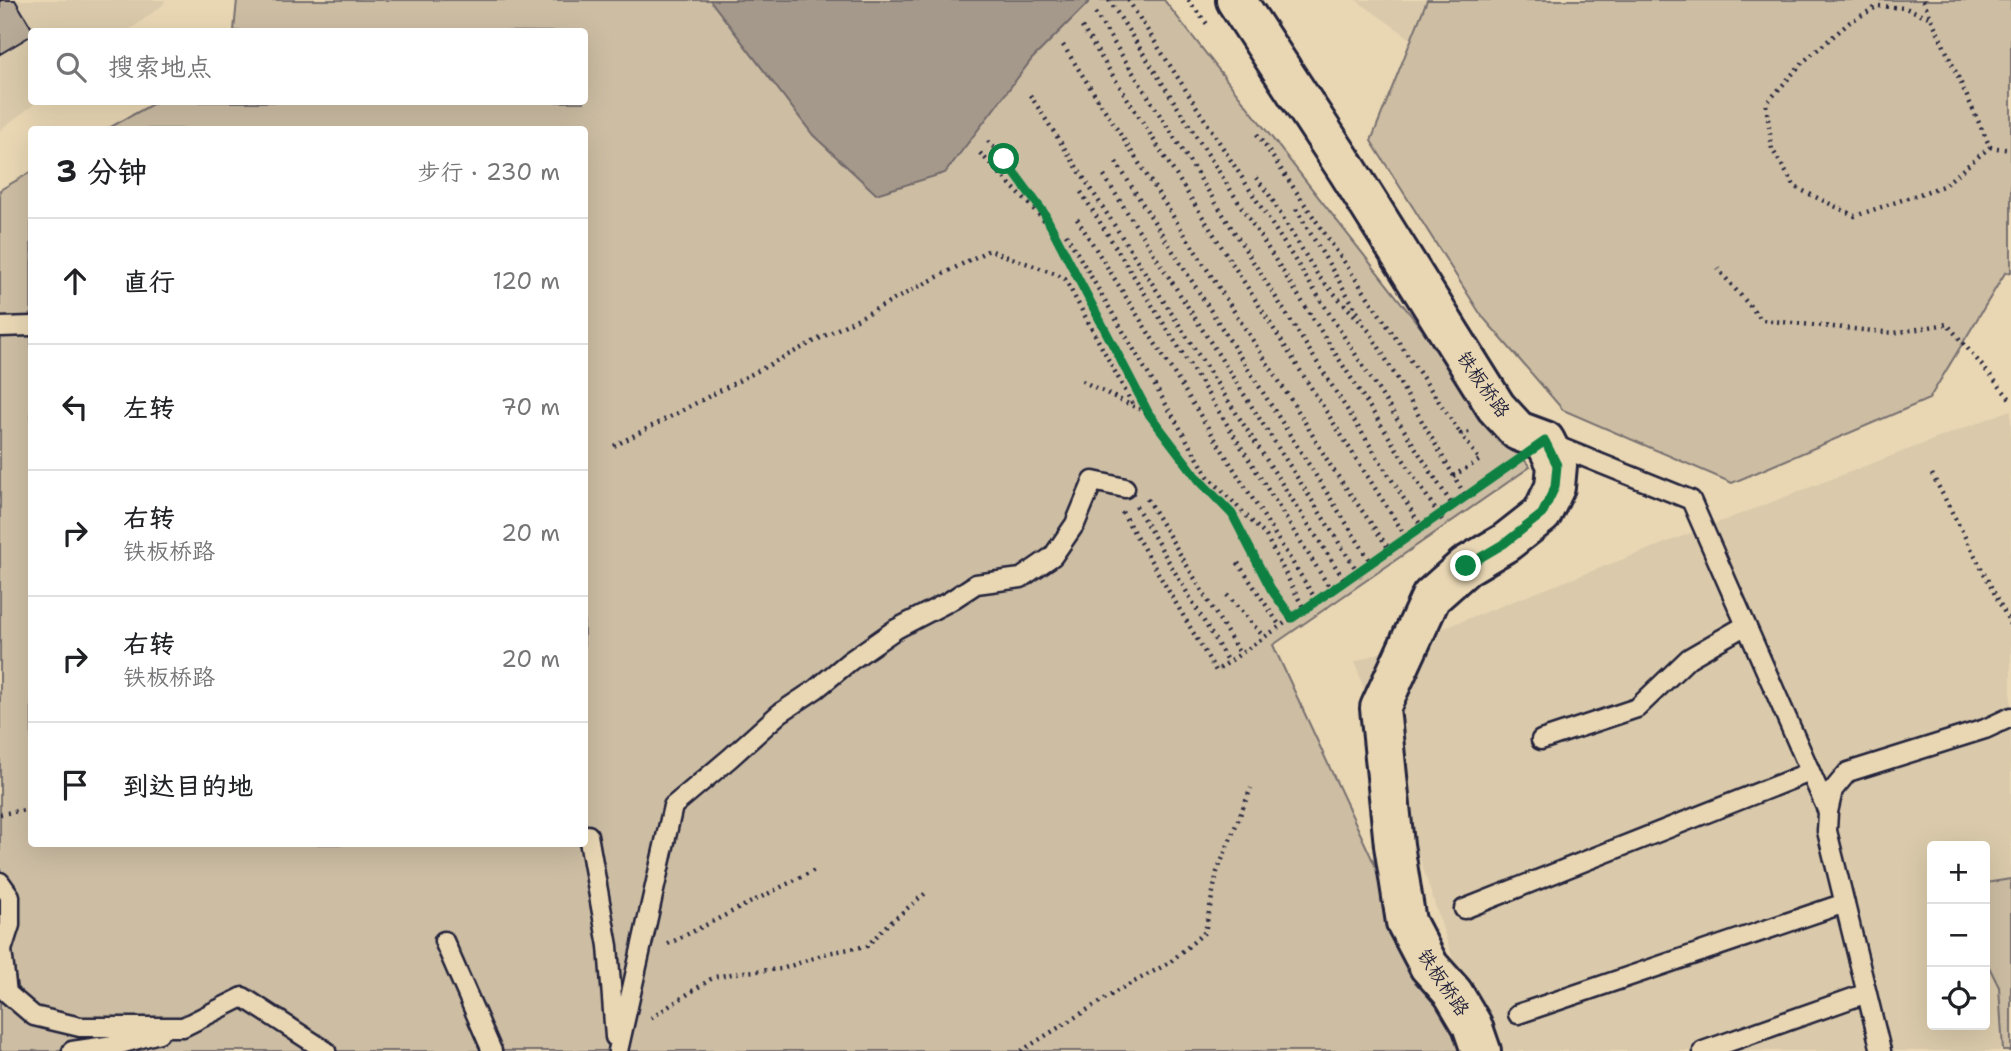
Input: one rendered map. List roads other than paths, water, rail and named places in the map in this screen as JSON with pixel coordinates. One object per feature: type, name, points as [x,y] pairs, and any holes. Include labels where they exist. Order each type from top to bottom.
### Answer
[{"type":"street","name":"铁板桥路","points":[[1236,0],[1348,171],[1496,407],[1518,431],[1545,441],[1557,465],[1555,487],[1542,514],[1505,543],[1466,566],[1431,597],[1380,708],[1394,845],[1406,922],[1429,966],[1453,993],[1472,1025],[1482,1051]]},
{"type":"lane","points":[[0,327],[28,326]]},
{"type":"lane","points":[[1545,441],[1691,500],[1828,812]]},
{"type":"lane","points":[[618,1046],[673,806],[780,713],[896,629],[976,584],[1021,578],[1053,556],[1075,524],[1093,481],[1134,490]]},
{"type":"lane","points":[[1541,740],[1637,708],[1689,658],[1746,625]]},
{"type":"lane","points":[[1881,1051],[1827,831],[1833,790],[1848,772],[1985,729],[2011,717]]},
{"type":"lane","points":[[1464,909],[1810,772]]},
{"type":"lane","points":[[588,835],[608,946],[618,1046]]},
{"type":"lane","points":[[0,882],[10,896],[10,925],[2,950],[6,993],[34,1016],[80,1027],[183,1027]]},
{"type":"lane","points":[[1518,1014],[1845,903]]},
{"type":"lane","points":[[444,940],[492,1051]]},
{"type":"lane","points":[[1703,1051],[1867,993]]},
{"type":"lane","points":[[72,1051],[120,1044],[183,1027],[243,997],[326,1051]]}]
